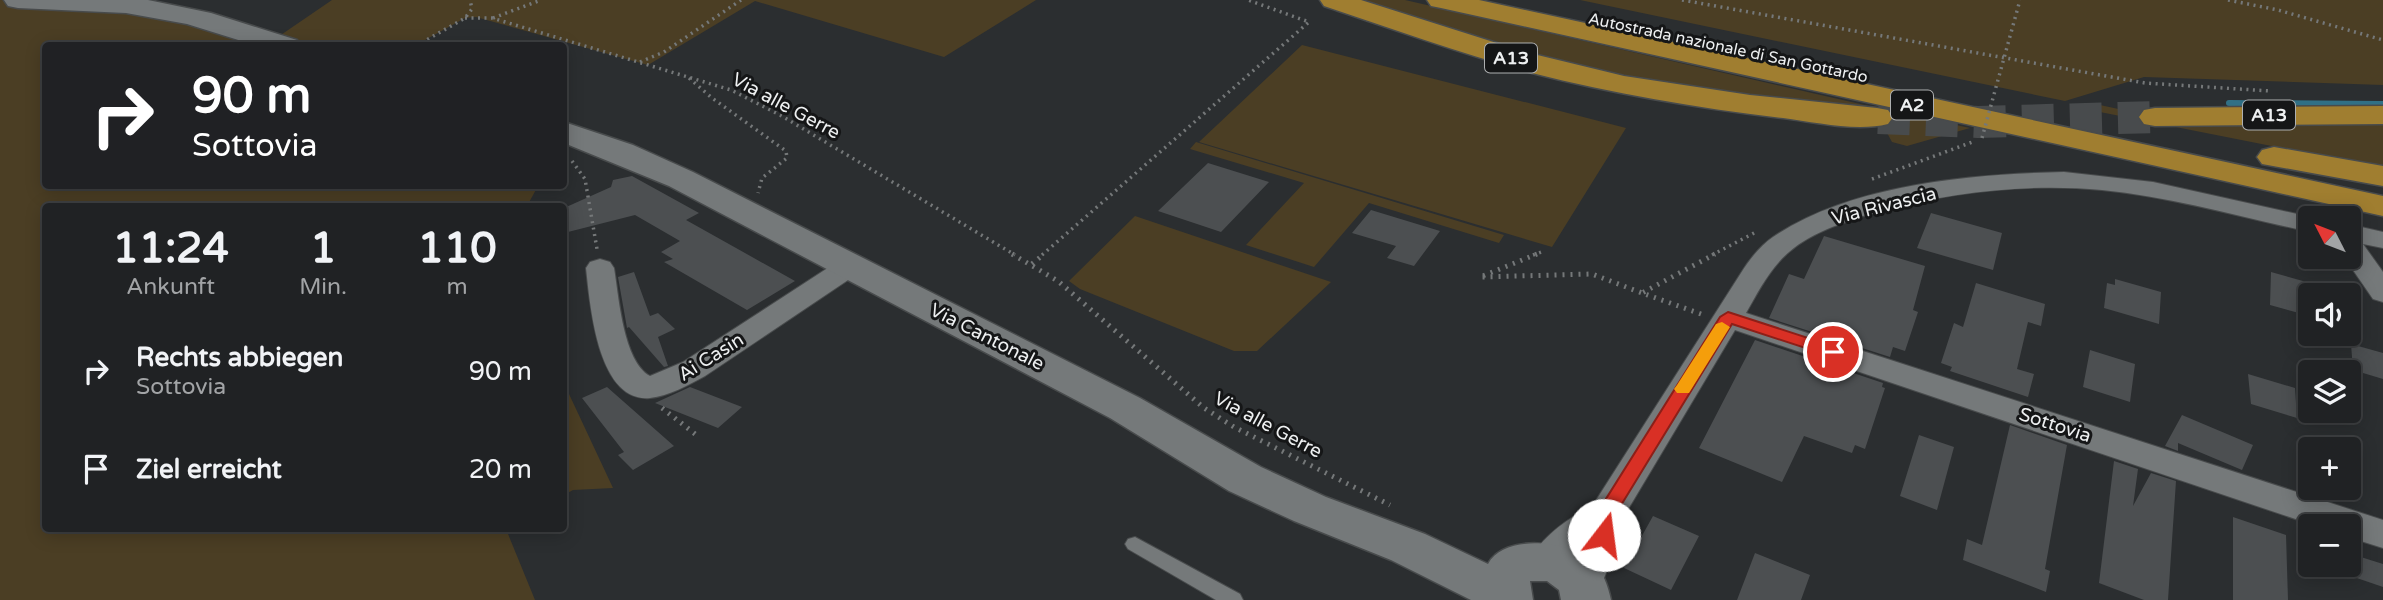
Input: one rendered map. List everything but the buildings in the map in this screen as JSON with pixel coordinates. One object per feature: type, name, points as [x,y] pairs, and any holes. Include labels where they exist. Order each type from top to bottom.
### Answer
[{"type":"highway","name":"A13","points":[[1334,0],[1482,49],[1629,86],[1744,105],[1878,118]]},
{"type":"highway","name":"A2","points":[[1441,0],[2383,206]]},
{"type":"highway","name":"Autostrada nazionale di San Gottardo","points":[[1508,0],[2072,121]]},
{"type":"highway","name":"A13","points":[[2155,117],[2383,115]]},
{"type":"highway","name":"A2","points":[[2072,121],[2383,176]]},
{"type":"highway","name":"A2","points":[[2072,121],[2383,187]]},
{"type":"main road","points":[[18,0],[99,3],[157,10],[188,16],[274,42]]},
{"type":"main road","name":"Via Cantonale","points":[[567,145],[621,152],[681,179],[1125,408],[1245,479],[1310,509],[1402,527],[1488,589],[1551,587]]},
{"type":"street","name":"Via Rivascia","points":[[1551,587],[1590,564],[1604,535],[1606,515],[1728,317],[1769,255],[1804,230],[1875,205],[1964,187],[2032,181],[2098,182],[2298,222]]},
{"type":"street","points":[[2361,235],[2383,240]]},
{"type":"street","points":[[2361,262],[2383,293]]},
{"type":"street","name":"Ai Casin","points":[[648,388],[694,369],[850,266]]},
{"type":"street","points":[[600,268],[616,353],[631,379],[648,388]]},
{"type":"street","name":"Sottovia","points":[[1728,317],[2383,534]]},
{"type":"lane","points":[[1135,544],[1233,600]]},
{"type":"path","points":[[423,42],[466,18],[472,9],[470,0]]},
{"type":"path","points":[[492,18],[541,0]]},
{"type":"path","points":[[639,62],[664,52],[741,0]]},
{"type":"path","points":[[1032,264],[1309,22],[1306,18],[1248,0]]},
{"type":"path","points":[[1682,0],[2133,81],[2277,92]]},
{"type":"path","points":[[1982,138],[2020,0]]},
{"type":"path","points":[[2228,0],[2278,10],[2383,40]]},
{"type":"path","name":"Via alle Gerre","points":[[466,18],[492,18],[687,76],[731,90],[780,115],[1032,264],[1087,305],[1205,408],[1402,527]]},
{"type":"path","points":[[687,76],[711,99],[751,124],[786,151],[787,158],[767,172],[759,185],[756,218]]},
{"type":"path","points":[[567,147],[584,179],[600,268]]},
{"type":"path","points":[[1544,251],[1480,277],[1591,274],[1642,293]]},
{"type":"path","points":[[648,388],[654,403],[699,437]]},
{"type":"shaded area","points":[[0,0],[99,3],[272,41],[332,0],[1036,0],[944,57],[755,1],[648,65],[476,17],[465,18],[421,42],[42,42],[42,189],[536,189],[529,203],[42,203],[42,532],[507,532],[535,600],[0,600]]},
{"type":"shaded area","points":[[1346,0],[1405,0],[1869,106],[1845,111],[1596,75]]},
{"type":"shaded area","points":[[1580,0],[2383,0],[2383,85],[2144,77],[2065,101]]},
{"type":"shaded area","points":[[1302,45],[1626,128],[1552,247],[1199,142]]},
{"type":"shaded area","points":[[2100,105],[2197,126],[2383,123],[2383,168],[2100,112]]},
{"type":"shaded area","points":[[1873,107],[1970,128],[1907,146],[1892,142]]},
{"type":"shaded area","points":[[1196,142],[1504,235],[1499,243],[1369,203],[1314,267],[1246,245],[1304,183],[1190,149]]},
{"type":"shaded area","points":[[1135,216],[1331,282],[1257,351],[1234,351],[1080,289],[1069,281]]},
{"type":"shaded area","points":[[567,382],[569,394],[613,488],[573,490],[567,493]]},
{"type":"waterway","points":[[2229,103],[2383,104]]},
{"type":"tunnel","points":[[1878,118],[1978,122],[2155,117]]},
{"type":"slow traffic","points":[[1683,389],[1722,327]]},
{"type":"route","points":[[1604,535],[1606,515],[1728,317],[1833,352]]}]
